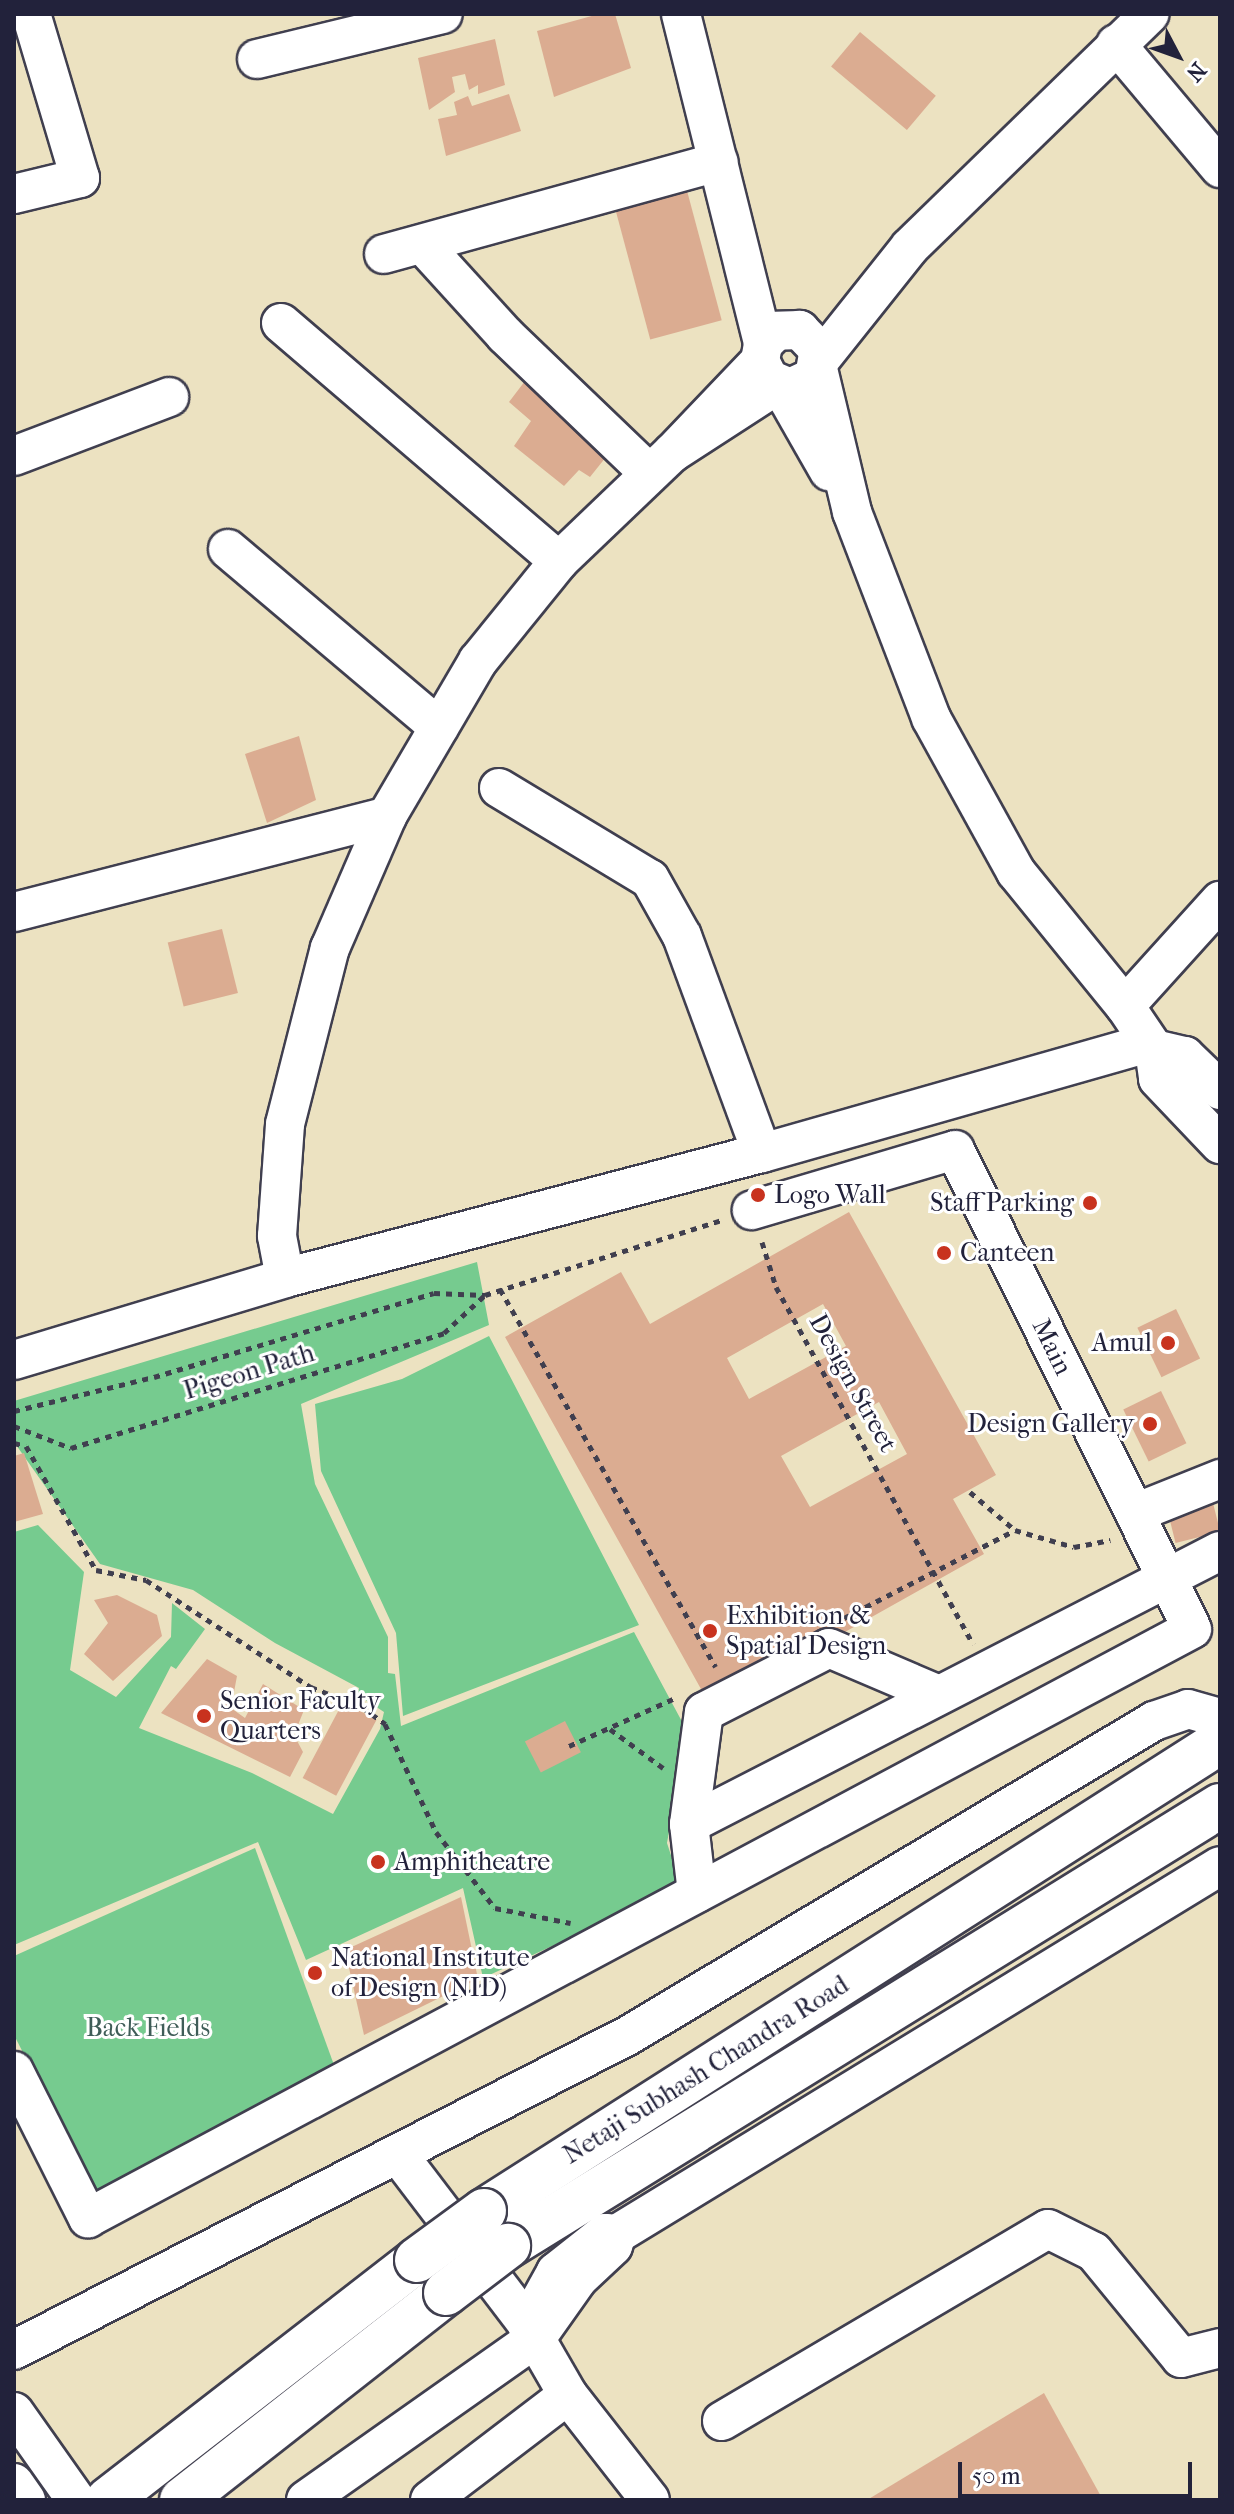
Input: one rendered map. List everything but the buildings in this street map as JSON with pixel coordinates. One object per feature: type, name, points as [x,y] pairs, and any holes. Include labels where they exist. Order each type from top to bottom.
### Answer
[{"type":"main road","name":"Netaji Subhash Chandra Road","points":[[182,2500],[446,2293],[496,2228],[1220,1742]]},
{"type":"main road","name":"Netaji Subhash Chandra Road","points":[[108,2500],[206,2420],[417,2260],[496,2228],[1220,1806]]},
{"type":"street","points":[[14,194],[80,178],[31,14]]},
{"type":"street","points":[[257,59],[443,14]]},
{"type":"street","points":[[681,14],[723,177],[789,358],[931,718],[1016,872],[1125,1006],[1151,1046],[1158,1079],[1220,1144]]},
{"type":"street","points":[[285,1278],[277,1236],[285,1124],[330,948],[387,816],[478,661],[559,561],[660,462],[789,358],[910,247],[1150,14]]},
{"type":"street","points":[[1116,44],[1220,168]]},
{"type":"street","points":[[384,254],[723,177]]},
{"type":"street","points":[[425,247],[505,335],[660,462]]},
{"type":"street","points":[[281,323],[559,561]]},
{"type":"street","points":[[14,456],[169,397]]},
{"type":"street","points":[[228,549],[439,727]]},
{"type":"street","points":[[499,788],[650,879],[682,936],[762,1153]]},
{"type":"street","points":[[14,912],[387,816]]},
{"type":"street","points":[[1125,1006],[1220,901]]},
{"type":"street","points":[[14,1360],[285,1278],[762,1153],[1151,1046],[1185,1056],[1220,1090]]},
{"type":"street","name":"Main","points":[[697,1893],[1192,1629],[955,1150],[752,1210]]},
{"type":"street","points":[[1135,1513],[1220,1479]]},
{"type":"street","points":[[691,1807],[937,1694],[1168,1580],[1220,1551]]},
{"type":"street","points":[[14,2071],[88,2218],[697,1893],[691,1807],[704,1712],[829,1648],[937,1694]]},
{"type":"street","points":[[14,2350],[400,2157],[629,2035],[1154,1721],[1188,1709],[1220,1718]]},
{"type":"street","points":[[306,2500],[532,2330],[613,2246],[617,2234],[1220,1866]]},
{"type":"street","points":[[400,2157],[532,2330],[568,2395],[650,2500]]},
{"type":"street","points":[[722,2421],[1048,2229],[1094,2252],[1181,2358],[1220,2348]]},
{"type":"street","points":[[430,2500],[568,2395]]},
{"type":"street","points":[[14,2412],[76,2500]]},
{"type":"street","points":[[14,2483],[26,2500]]},
{"type":"path","name":"Pigeon Path","points":[[14,1426],[71,1448],[444,1333],[485,1295],[500,1289],[752,1210]]},
{"type":"path","name":"Design Street","points":[[752,1210],[776,1287],[933,1570]]},
{"type":"path","points":[[500,1289],[717,1670]]},
{"type":"path","name":"Pigeon Path","points":[[14,1411],[154,1377],[434,1293],[485,1295]]},
{"type":"path","points":[[14,1443],[26,1446],[96,1570],[146,1580],[311,1687],[362,1707],[385,1724],[436,1832],[495,1908],[557,1916],[608,1940]]},
{"type":"path","points":[[970,1492],[1015,1530]]},
{"type":"path","points":[[610,1729],[691,1807]]},
{"type":"green space","points":[[477,1262],[489,1325],[301,1404],[315,1484],[388,1637],[388,1673],[395,1674],[401,1726],[634,1632],[687,1731],[667,1843],[681,1886],[483,1978],[463,1888],[306,1960],[258,1842],[14,1945],[14,1532],[38,1525],[84,1572],[70,1670],[116,1697],[171,1637],[172,1603],[205,1629],[176,1669],[171,1666],[139,1728],[252,1773],[333,1814],[380,1729],[384,1712],[358,1695],[359,1688],[275,1643],[193,1590],[100,1564],[14,1442],[14,1401]]},
{"type":"green space","points":[[489,1336],[639,1625],[403,1716],[396,1633],[321,1471],[315,1404],[402,1379]]},
{"type":"green space","name":"Back Fields","points":[[255,1848],[334,2065],[96,2195],[14,2035],[14,1956]]},
{"type":"place","name":"Logo Wall","points":[[758,1195]]},
{"type":"place","name":"Staff Parking","points":[[1090,1203]]},
{"type":"place","name":"Canteen","points":[[944,1253]]},
{"type":"place","name":"Amul","points":[[1168,1343]]},
{"type":"place","name":"Design Gallery","points":[[1150,1424]]},
{"type":"place","name":"Exhibition & Spatial Design","points":[[710,1631]]},
{"type":"place","name":"Senior Faculty Quarters","points":[[204,1716]]},
{"type":"place","name":"Amphitheatre","points":[[378,1862]]},
{"type":"place","name":"National Institute of Design (NID)","points":[[315,1973]]}]
